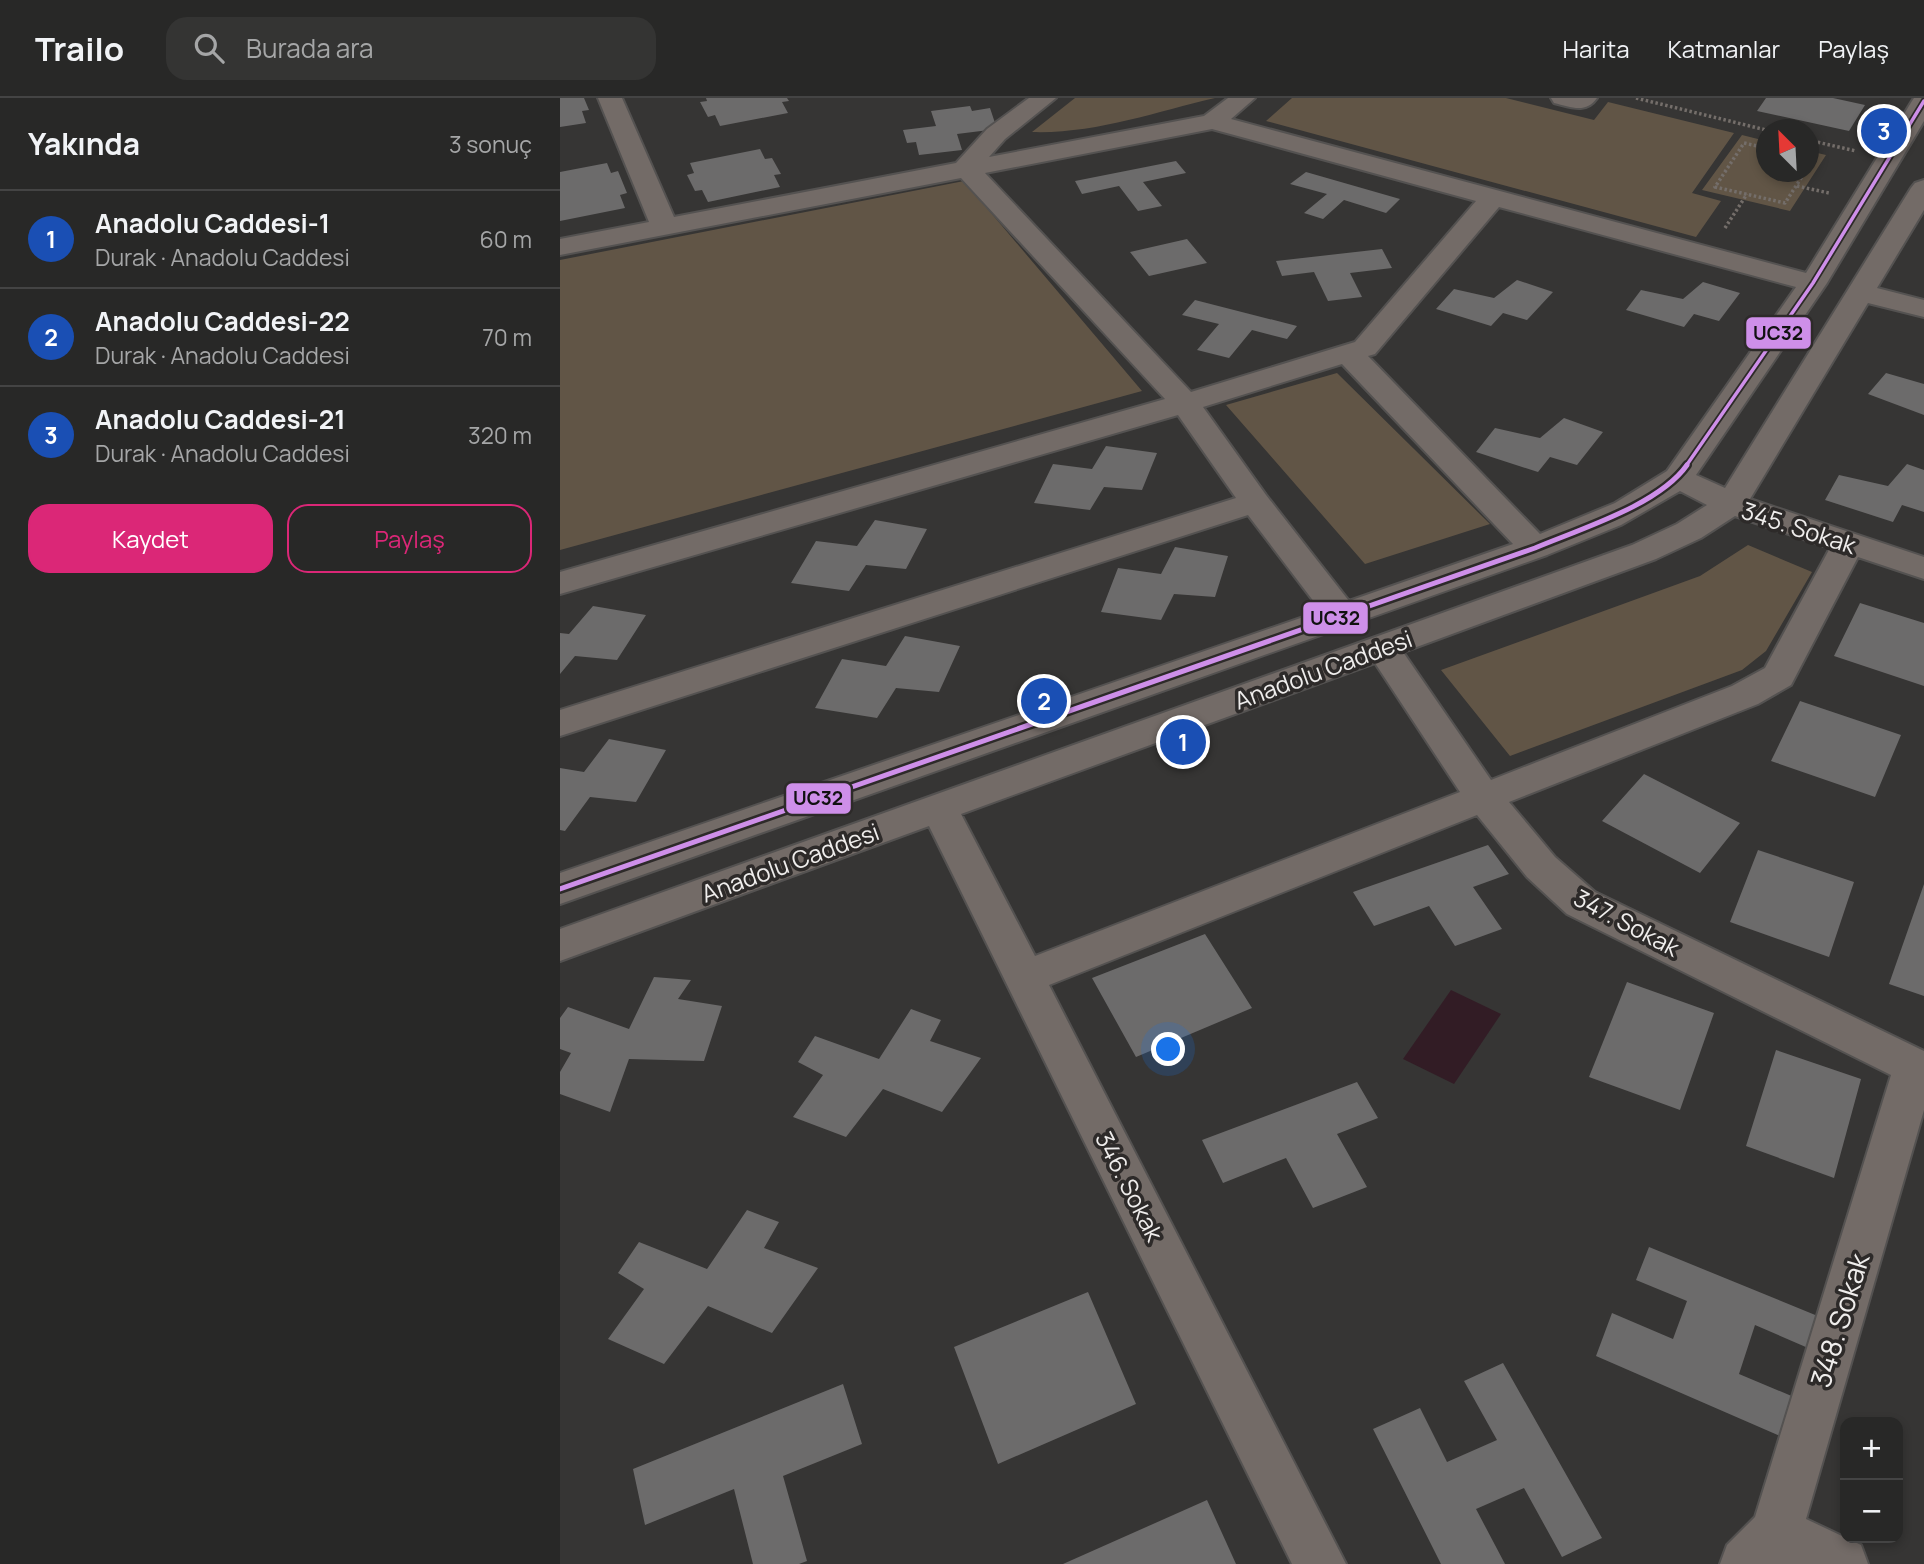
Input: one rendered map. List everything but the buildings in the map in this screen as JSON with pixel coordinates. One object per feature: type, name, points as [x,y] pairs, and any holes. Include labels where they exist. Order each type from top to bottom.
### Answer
[{"type":"street","points":[[610,98],[664,226]]},
{"type":"street","points":[[966,169],[996,134],[1044,98]]},
{"type":"street","points":[[1212,122],[1243,98]]},
{"type":"street","points":[[1563,98],[1581,102],[1585,98]]},
{"type":"street","name":"Anadolu Caddesi","points":[[560,889],[1535,548],[1616,517],[1652,498],[1678,478],[1813,283],[1924,101]]},
{"type":"street","points":[[560,247],[1212,122],[1813,283]]},
{"type":"street","points":[[966,169],[1185,403],[1255,502],[1343,616]]},
{"type":"street","name":"Anadolu Caddesi","points":[[560,946],[1644,552],[1689,531],[1731,504],[1922,196]]},
{"type":"street","points":[[560,583],[1185,403],[1365,348],[1492,198]]},
{"type":"street","points":[[1860,292],[1924,309]]},
{"type":"street","points":[[1348,353],[1535,548]]},
{"type":"street","name":"345. Sokak","points":[[1678,478],[1731,504],[1924,568]]},
{"type":"street","points":[[560,723],[1255,502]]},
{"type":"street","points":[[1026,977],[1745,695],[1777,676],[1849,543]]},
{"type":"street","name":"347. Sokak","points":[[1382,648],[1484,798],[1541,867],[1581,903],[1919,1069]]},
{"type":"street","name":"346. Sokak","points":[[939,808],[1320,1564]]},
{"type":"street","name":"348. Sokak","points":[[1761,1548],[1919,1069]]},
{"type":"street","points":[[1761,1548],[1842,1564]]},
{"type":"path","points":[[1636,98],[1756,128]]},
{"type":"path","points":[[1819,142],[1857,151]]},
{"type":"path","points":[[1756,146],[1744,143],[1716,187],[1785,203],[1799,182]]},
{"type":"path","points":[[1797,186],[1829,193]]},
{"type":"path","points":[[1718,238],[1747,194]]},
{"type":"shaded area","points":[[1075,98],[1215,98],[1102,126],[1032,132]]},
{"type":"shaded area","points":[[1292,98],[1506,98],[1594,120],[1608,102],[1734,133],[1692,193],[1721,201],[1696,237],[1266,121]]},
{"type":"shaded area","points":[[1742,135],[1756,138],[1756,182],[1809,182],[1790,211],[1702,190]]},
{"type":"shaded area","points":[[1819,153],[1826,155],[1819,166]]},
{"type":"shaded area","points":[[964,181],[1142,391],[560,550],[560,260]]},
{"type":"shaded area","points":[[1337,373],[1490,524],[1365,564],[1226,405]]},
{"type":"shaded area","points":[[1748,545],[1812,572],[1766,651],[1742,670],[1510,756],[1441,670],[1700,576]]},
{"type":"shaded area","points":[[1451,990],[1501,1014],[1454,1084],[1403,1059]]},
{"type":"transit line","name":"UC32","points":[[560,889],[1535,548],[1627,510],[1678,478],[1813,283],[1924,101]]},
{"type":"place","name":"Anadolu Caddesi-21","points":[[1884,131]]},
{"type":"place","name":"Anadolu Caddesi-22","points":[[1044,701]]},
{"type":"place","name":"Anadolu Caddesi-1","points":[[1183,742]]}]
